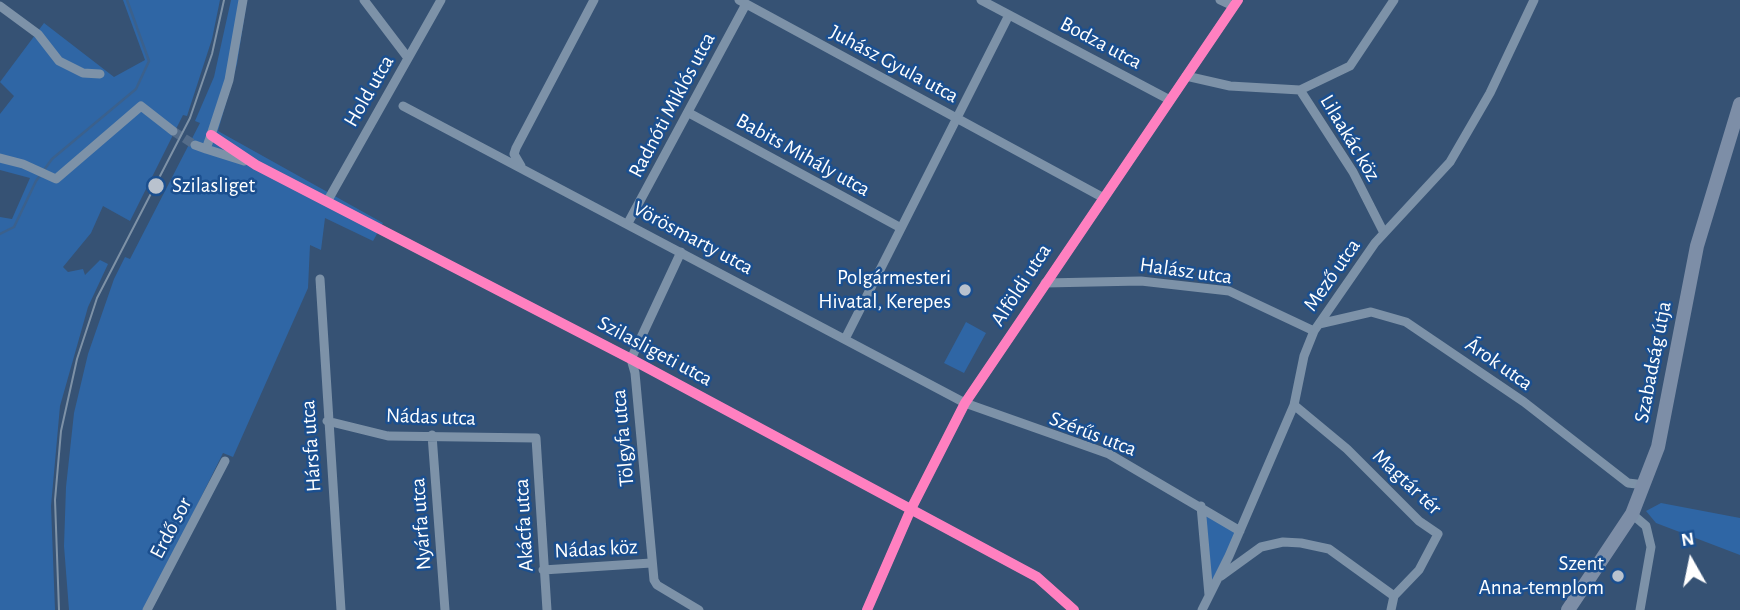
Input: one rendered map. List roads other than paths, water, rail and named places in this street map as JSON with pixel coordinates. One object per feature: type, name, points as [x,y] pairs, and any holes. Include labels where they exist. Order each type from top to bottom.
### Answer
[{"type":"main road","name":"Szabadság útja","points":[[1568,610],[1632,514],[1658,447],[1697,246],[1740,104]]},
{"type":"street","points":[[206,149],[229,80],[243,0]]},
{"type":"street","points":[[364,0],[408,58]]},
{"type":"street","name":"Hold utca","points":[[328,200],[441,0]]},
{"type":"street","points":[[522,167],[514,154],[516,148],[594,0]]},
{"type":"street","name":"Bodza utca","points":[[981,0],[1168,99]]},
{"type":"street","points":[[1220,0],[1235,3]]},
{"type":"street","points":[[1300,90],[1350,66],[1394,0]]},
{"type":"street","name":"Mező utca","points":[[1202,610],[1219,578],[1294,405],[1304,356],[1317,327],[1384,233],[1450,162],[1490,93],[1534,0]]},
{"type":"street","name":"Juhász Gyula utca","points":[[743,2],[1102,197]]},
{"type":"street","name":"Radnóti Miklós utca","points":[[628,223],[689,113],[743,2]]},
{"type":"street","name":"Alföldi utca","points":[[867,610],[911,509],[965,403],[1235,3]]},
{"type":"street","points":[[0,6],[38,34],[59,61],[83,73],[100,74]]},
{"type":"street","name":"Juhász Gyula utca","points":[[845,339],[1009,15]]},
{"type":"street","name":"Lilaakác köz","points":[[1186,76],[1230,86],[1300,90],[1353,172],[1384,233]]},
{"type":"street","points":[[0,158],[56,179],[142,106],[173,131]]},
{"type":"street","name":"Vörösmarty utca","points":[[403,106],[965,403]]},
{"type":"street","name":"Babits Mihály utca","points":[[689,113],[901,228]]},
{"type":"street","name":"Szilasligeti utca","points":[[211,135],[256,165],[631,359],[1037,577],[1074,610]]},
{"type":"street","name":"Szilasligeti utca","points":[[195,145],[256,165]]},
{"type":"street","name":"Tölgyfa utca","points":[[681,252],[631,359],[635,373],[652,563],[657,585],[698,610]]},
{"type":"street","name":"Hársfa utca","points":[[320,279],[341,610]]},
{"type":"street","name":"Halász utca","points":[[1045,284],[1141,281],[1230,291],[1317,327]]},
{"type":"street","name":"Árok utca","points":[[1317,327],[1371,312],[1406,322],[1524,402],[1628,483],[1645,485]]},
{"type":"street","name":"Szérűs utca","points":[[965,403],[1109,454],[1240,531]]},
{"type":"street","name":"Magtár tér","points":[[1294,405],[1347,449],[1419,521],[1438,534],[1419,570],[1394,596]]},
{"type":"street","name":"Nádas utca","points":[[327,421],[388,436],[536,438]]},
{"type":"street","name":"Nyárfa utca","points":[[432,435],[445,610]]},
{"type":"street","name":"Akácfa utca","points":[[536,438],[547,610]]},
{"type":"street","name":"Erdő sor","points":[[147,610],[226,461]]},
{"type":"street","points":[[1201,506],[1209,597]]},
{"type":"street","points":[[1632,514],[1646,526],[1650,535],[1649,564],[1640,610]]},
{"type":"street","points":[[1219,578],[1261,547],[1283,542],[1301,543],[1329,549],[1394,596],[1391,610]]},
{"type":"street","name":"Nádas köz","points":[[543,570],[652,563]]},
{"type":"waterway","points":[[0,234],[14,227],[36,181],[52,159],[136,89],[149,61],[127,0]]},
{"type":"tunnel","points":[[173,131],[195,145]]},
{"type":"tram line","points":[[59,610],[55,500],[61,431],[77,359],[97,298],[190,118],[212,54],[224,0]]},
{"type":"place","name":"Szilasliget","points":[[156,186]]},
{"type":"place","name":"Polgármesteri Hivatal, Kerepes","points":[[965,290]]},
{"type":"place","name":"Szent Anna-templom","points":[[1618,576]]}]
